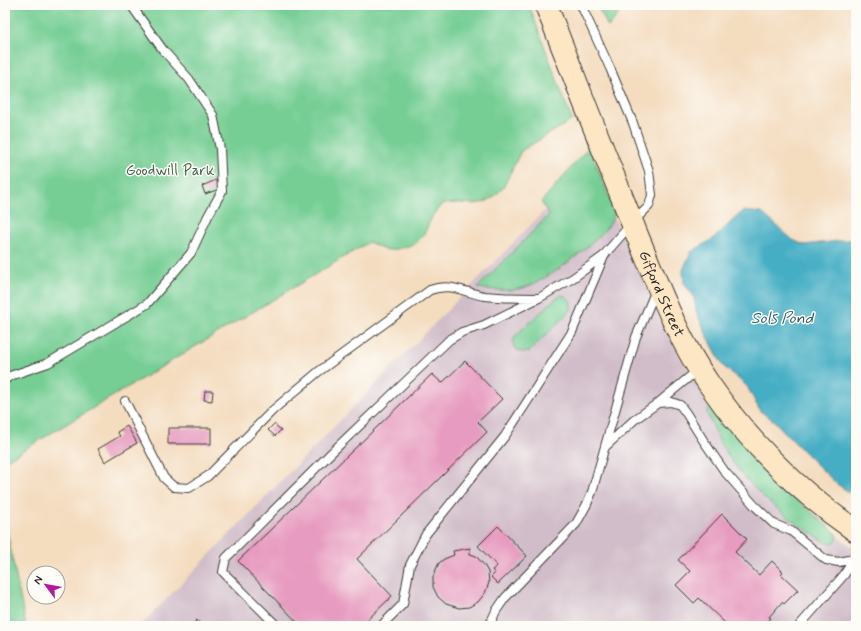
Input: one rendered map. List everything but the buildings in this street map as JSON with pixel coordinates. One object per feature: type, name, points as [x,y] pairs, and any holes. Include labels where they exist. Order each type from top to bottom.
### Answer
[{"type":"main road","name":"Gifford Street","points":[[546,5],[658,286],[682,338],[699,369],[729,411],[776,464],[801,488],[856,531]]},
{"type":"lane","points":[[5,380],[10,376],[48,363],[147,304],[191,253],[208,216],[222,191],[220,149],[213,114],[189,79],[164,50],[131,5]]},
{"type":"lane","points":[[277,626],[223,572],[226,558],[449,340],[462,332],[484,325],[539,298],[573,278],[605,254],[649,206],[652,195],[649,171],[633,123],[581,5]]},
{"type":"lane","points":[[381,626],[403,604],[410,565],[426,534],[505,436],[572,332],[605,254]]},
{"type":"lane","points":[[489,626],[496,611],[505,598],[576,524],[587,504],[592,492],[636,337],[658,286]]},
{"type":"lane","points":[[125,401],[164,478],[174,487],[189,488],[208,476],[273,410],[318,372],[430,290],[439,287],[448,287],[485,296],[539,298]]},
{"type":"lane","points":[[604,448],[634,420],[658,403],[699,369]]},
{"type":"lane","points":[[658,403],[671,402],[680,405],[725,472],[754,505],[774,524],[791,531],[826,560],[839,562],[855,557]]},
{"type":"lane","points":[[799,626],[844,575],[855,557]]},
{"type":"shaded area","points":[[589,165],[682,361],[811,520],[856,549],[856,626],[140,626]]},
{"type":"green space","name":"Goodwill Park","points":[[5,5],[529,5],[572,120],[521,151],[503,188],[494,197],[485,202],[474,204],[442,204],[433,215],[423,236],[415,244],[393,250],[385,250],[369,242],[5,461]]},
{"type":"green space","points":[[597,5],[626,5],[608,27]]},
{"type":"green space","points":[[589,147],[615,211],[609,225],[582,252],[557,270],[533,284],[512,290],[477,288],[549,215],[541,202]]},
{"type":"green space","points":[[562,295],[571,301],[571,309],[569,312],[529,352],[520,352],[514,347],[513,343],[515,336],[555,299]]},
{"type":"green space","points":[[712,407],[764,467],[802,504],[837,534],[838,538],[835,542],[827,543],[793,521],[763,497],[740,472],[722,447],[707,413],[707,410]]},
{"type":"green space","points":[[5,522],[26,626],[5,626]]},
{"type":"water","name":"Sols Pond","points":[[743,211],[762,213],[793,240],[804,245],[856,239],[856,497],[837,484],[773,420],[760,411],[747,386],[723,366],[697,314],[693,295],[684,283],[683,270],[691,252],[713,239]]}]
